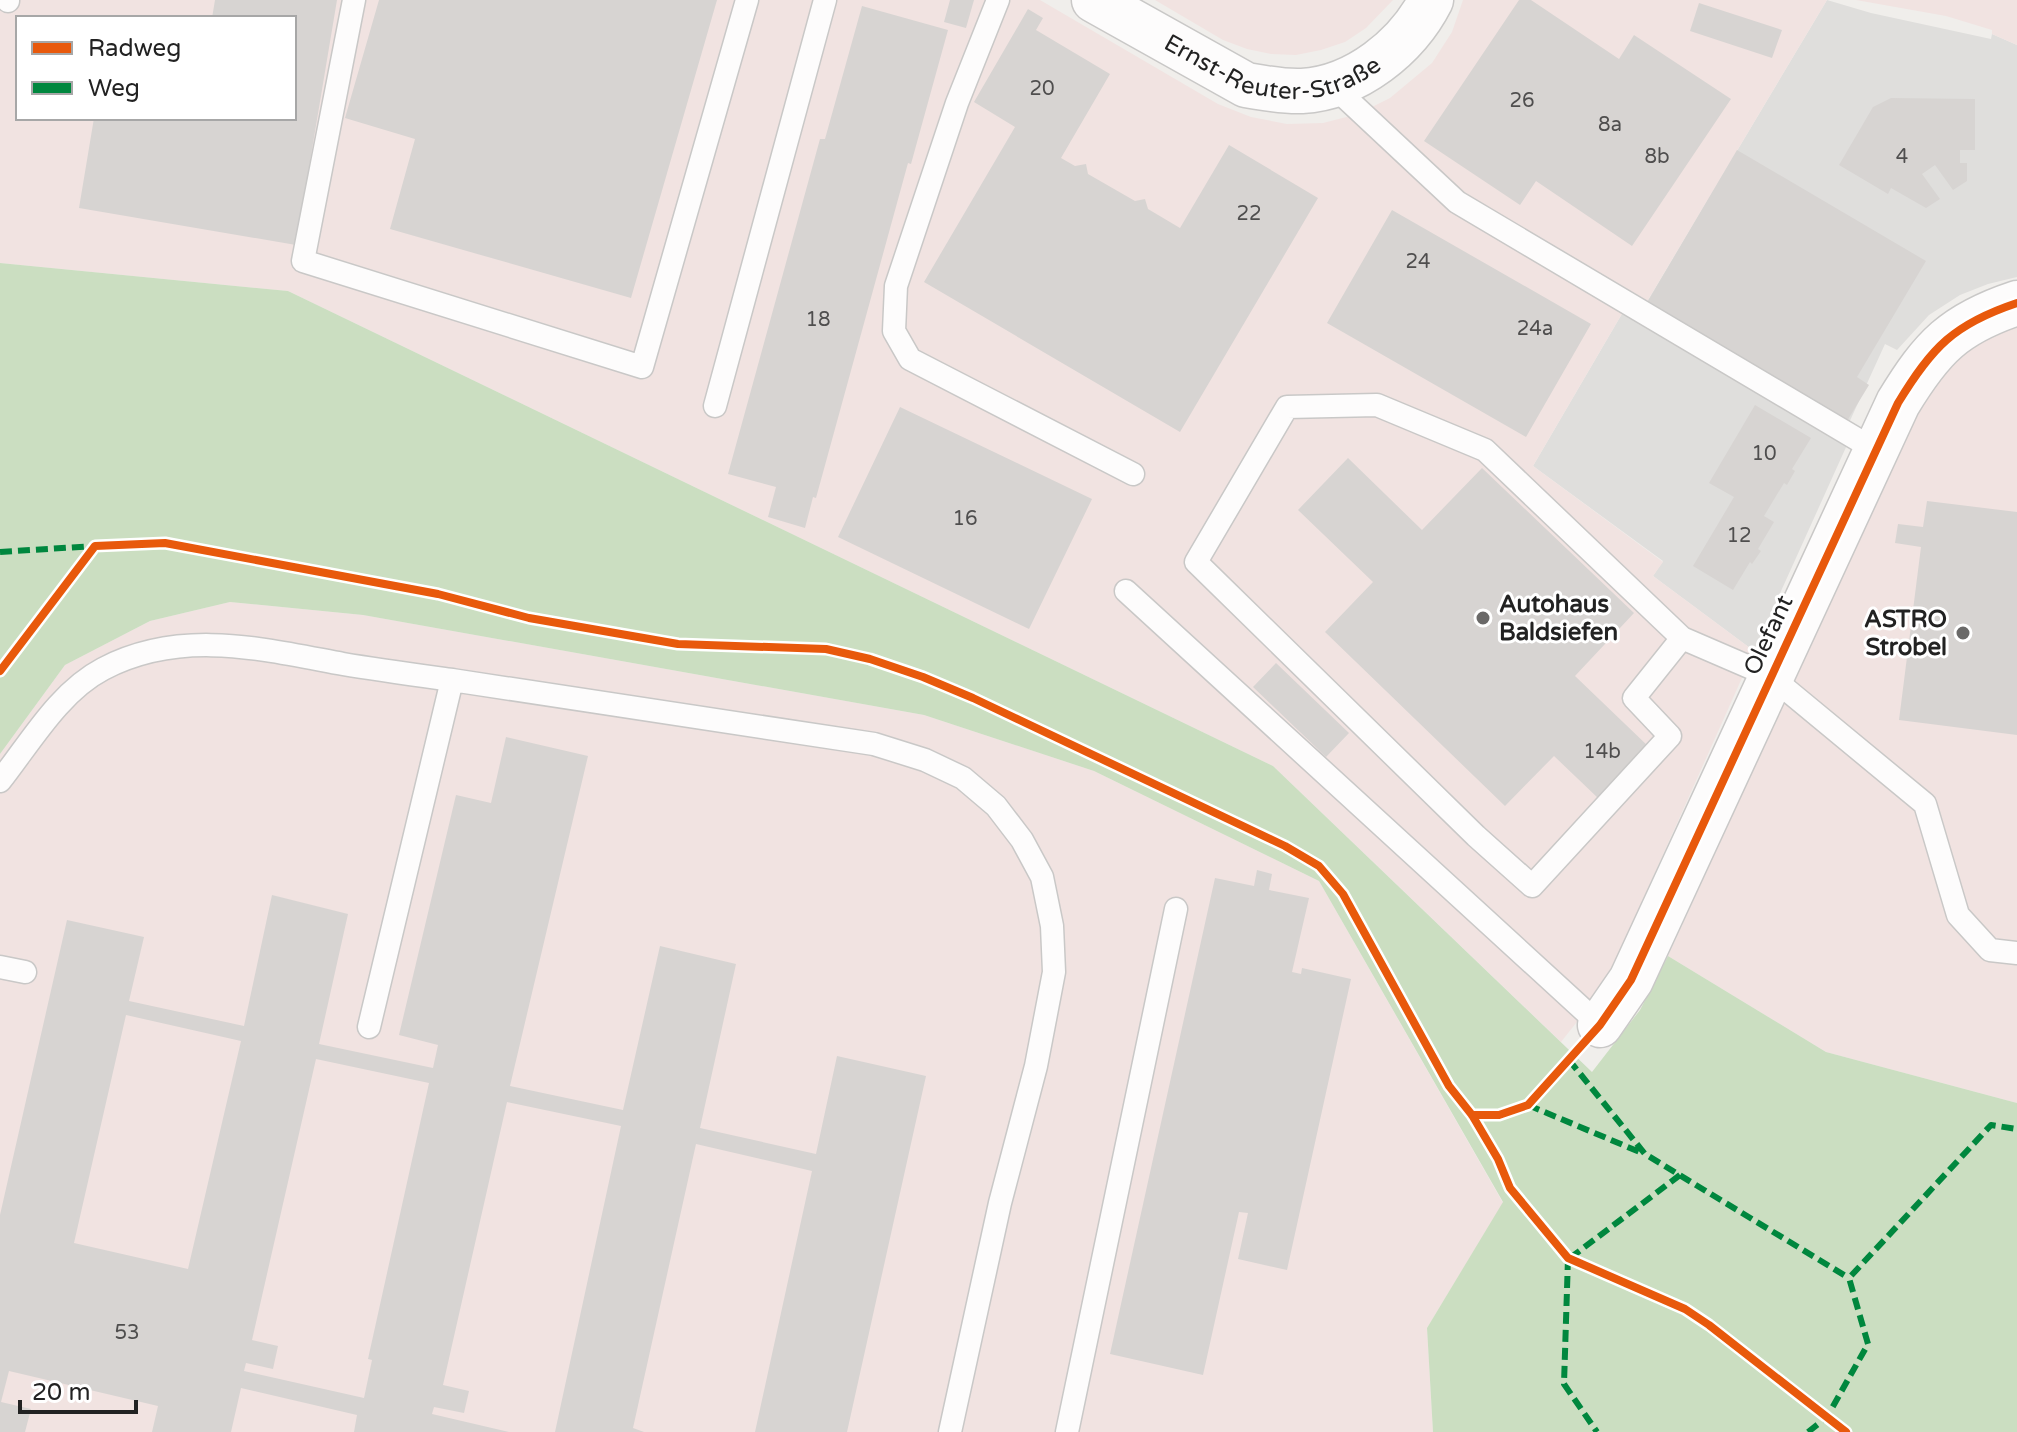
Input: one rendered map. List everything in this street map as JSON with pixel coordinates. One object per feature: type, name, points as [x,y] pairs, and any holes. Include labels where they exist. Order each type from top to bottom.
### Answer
[{"type":"street","name":"Ernst-Reuter-Straße","points":[[1094,0],[1246,85],[1303,91],[1333,86],[1375,64],[1403,40],[1431,0]]},
{"type":"street","name":"Olefant","points":[[1600,1025],[1631,980],[1898,403],[1938,346],[1963,326],[2017,303]]},
{"type":"lane","points":[[354,0],[303,261],[642,367],[747,0]]},
{"type":"lane","points":[[715,406],[825,0]]},
{"type":"lane","points":[[998,0],[957,103],[896,286],[894,331],[910,359],[1133,474]]},
{"type":"lane","points":[[1333,86],[1457,202],[1877,451]]},
{"type":"lane","points":[[1682,638],[1634,698],[1670,736],[1532,886],[1476,836],[1196,562],[1287,407],[1377,405],[1485,450],[1682,638],[1770,676],[1925,804],[1958,915],[1990,950],[2017,953]]},
{"type":"lane","points":[[1126,591],[1600,1025]]},
{"type":"lane","points":[[0,781],[63,700],[102,670],[151,651],[207,643],[874,744],[925,760],[963,778],[996,806],[1022,840],[1042,877],[1052,926],[1054,972],[1036,1066],[1000,1203],[950,1432]]},
{"type":"lane","points":[[369,1027],[452,680]]},
{"type":"lane","points":[[1067,1432],[1176,909]]},
{"type":"lane","points":[[0,967],[25,972]]},
{"type":"shaded area","points":[[0,0],[1040,0],[1218,104],[1251,117],[1287,124],[1323,123],[1358,114],[1390,98],[1432,63],[1452,32],[1463,0],[1827,0],[1645,305],[1623,312],[1533,466],[1663,562],[1653,576],[1754,651],[1603,989],[1561,1042],[1273,766],[288,291],[0,263]]},
{"type":"shaded area","points":[[1155,0],[1393,0],[1366,28],[1345,42],[1296,55],[1271,54],[1223,40]]},
{"type":"shaded area","points":[[1827,0],[1871,13],[1991,39],[1992,34],[2017,45],[2017,277],[1960,295],[1929,315],[1897,350],[1885,344],[1848,425],[1645,305]]},
{"type":"shaded area","points":[[1856,0],[2017,0],[2017,45],[1992,34],[1992,30],[1946,16]]},
{"type":"shaded area","points":[[1623,312],[1847,445],[1754,651],[1653,576],[1663,561],[1533,466]]},
{"type":"shaded area","points":[[2017,327],[2017,1103],[1826,1052],[1668,956],[1919,408],[1955,359],[1988,337]]},
{"type":"shaded area","points":[[230,602],[363,615],[924,715],[1094,771],[1319,881],[1503,1203],[1427,1328],[1433,1432],[0,1432],[0,754],[65,665],[150,621]]},
{"type":"green space","points":[[0,263],[288,291],[1273,766],[1592,1072],[1640,1010],[1668,956],[1826,1052],[2017,1103],[2017,1432],[1433,1432],[1427,1328],[1503,1202],[1319,881],[1094,771],[924,715],[363,615],[230,602],[150,621],[65,665],[0,754]]},
{"type":"building","points":[[215,0],[337,0],[296,245],[79,208],[94,120],[296,120],[296,16],[212,16]]},
{"type":"building","points":[[379,0],[717,0],[631,298],[390,229],[415,139],[345,118]]},
{"type":"building","points":[[950,0],[974,0],[966,28],[944,22]]},
{"type":"building","points":[[1519,0],[1531,0],[1619,59],[1634,35],[1731,99],[1632,246],[1536,181],[1520,205],[1424,141]]},
{"type":"building","points":[[1699,3],[1782,30],[1772,58],[1690,31]]},
{"type":"building","points":[[862,6],[948,30],[805,528],[768,517],[776,487],[728,474],[820,139],[825,139]]},
{"type":"building","points":[[1028,9],[1043,18],[1036,30],[1110,74],[1061,158],[1075,166],[1086,164],[1088,174],[1135,201],[1145,199],[1148,209],[1180,228],[1229,145],[1318,198],[1180,432],[924,282],[1015,127],[974,102]]},
{"type":"building","points":[[1891,98],[1975,99],[1975,150],[1960,150],[1960,163],[1967,163],[1967,181],[1953,190],[1935,165],[1922,174],[1940,199],[1926,208],[1891,188],[1888,194],[1839,165],[1873,107]]},
{"type":"building","points":[[1737,150],[1926,261],[1857,377],[1869,385],[1847,421],[1648,301]]},
{"type":"building","points":[[1392,210],[1591,324],[1526,437],[1327,323]]},
{"type":"building","points":[[1755,405],[1811,438],[1792,469],[1795,471],[1787,485],[1784,483],[1764,516],[1774,522],[1758,549],[1761,551],[1752,564],[1750,562],[1733,590],[1693,566],[1734,497],[1709,483]]},
{"type":"building","points":[[900,407],[1092,499],[1029,629],[838,537]]},
{"type":"building","points":[[1348,458],[1422,530],[1482,468],[1634,613],[1575,676],[1649,747],[1599,799],[1554,756],[1505,806],[1325,632],[1373,582],[1298,510]]},
{"type":"building","name":"ASTRO Strobel","points":[[1927,501],[2017,512],[2017,735],[1899,720],[1921,547],[1895,543],[1898,524],[1923,527]]},
{"type":"building","points":[[1276,663],[1349,733],[1326,757],[1253,687]]},
{"type":"building","points":[[506,737],[588,756],[510,1086],[623,1110],[660,946],[736,964],[700,1128],[816,1154],[837,1056],[926,1076],[847,1432],[755,1432],[812,1171],[696,1144],[633,1428],[644,1432],[555,1432],[621,1126],[507,1102],[443,1385],[469,1391],[464,1413],[434,1407],[432,1414],[509,1432],[354,1432],[357,1415],[241,1388],[231,1432],[152,1432],[158,1406],[9,1371],[1,1402],[31,1409],[25,1432],[0,1432],[0,1215],[67,920],[144,937],[129,1001],[244,1026],[272,895],[348,914],[319,1044],[433,1068],[438,1045],[399,1035],[456,795],[491,803]],"holes":[[[126,1015],[241,1041],[188,1269],[74,1243]],[[316,1059],[429,1083],[368,1359],[372,1360],[364,1398],[244,1371],[246,1363],[273,1369],[278,1346],[252,1340]]]},
{"type":"building","points":[[1257,870],[1272,874],[1269,890],[1309,898],[1292,972],[1301,974],[1302,968],[1351,979],[1287,1270],[1238,1259],[1248,1213],[1239,1212],[1203,1375],[1110,1354],[1215,878],[1254,886]]},
{"type":"marked path","points":[[0,552],[95,546]]},
{"type":"marked path","points":[[1569,1060],[1645,1154],[1849,1278]]},
{"type":"marked path","points":[[1528,1105],[1642,1153]]},
{"type":"marked path","points":[[1808,1432],[1827,1417],[1868,1344],[1849,1278],[1991,1125],[2017,1129]]},
{"type":"marked path","points":[[1570,1258],[1680,1175]]},
{"type":"marked path","points":[[1568,1258],[1564,1384],[1597,1432]]},
{"type":"cycle path","points":[[1472,1115],[1499,1115],[1528,1105],[1600,1025],[1631,980],[1898,403],[1922,367],[1947,340],[1977,320],[2017,303]]},
{"type":"cycle path","points":[[0,671],[95,546],[165,543],[438,594],[529,618],[678,644],[826,649],[870,659],[923,677],[1285,846],[1319,866],[1343,894],[1449,1086],[1472,1115],[1498,1159],[1510,1188],[1568,1258],[1685,1309],[1846,1432]]},
{"type":"place","name":"Autohaus Baldsiefen","points":[[1483,618]]},
{"type":"place","name":"ASTRO Strobel","points":[[1963,633]]}]
